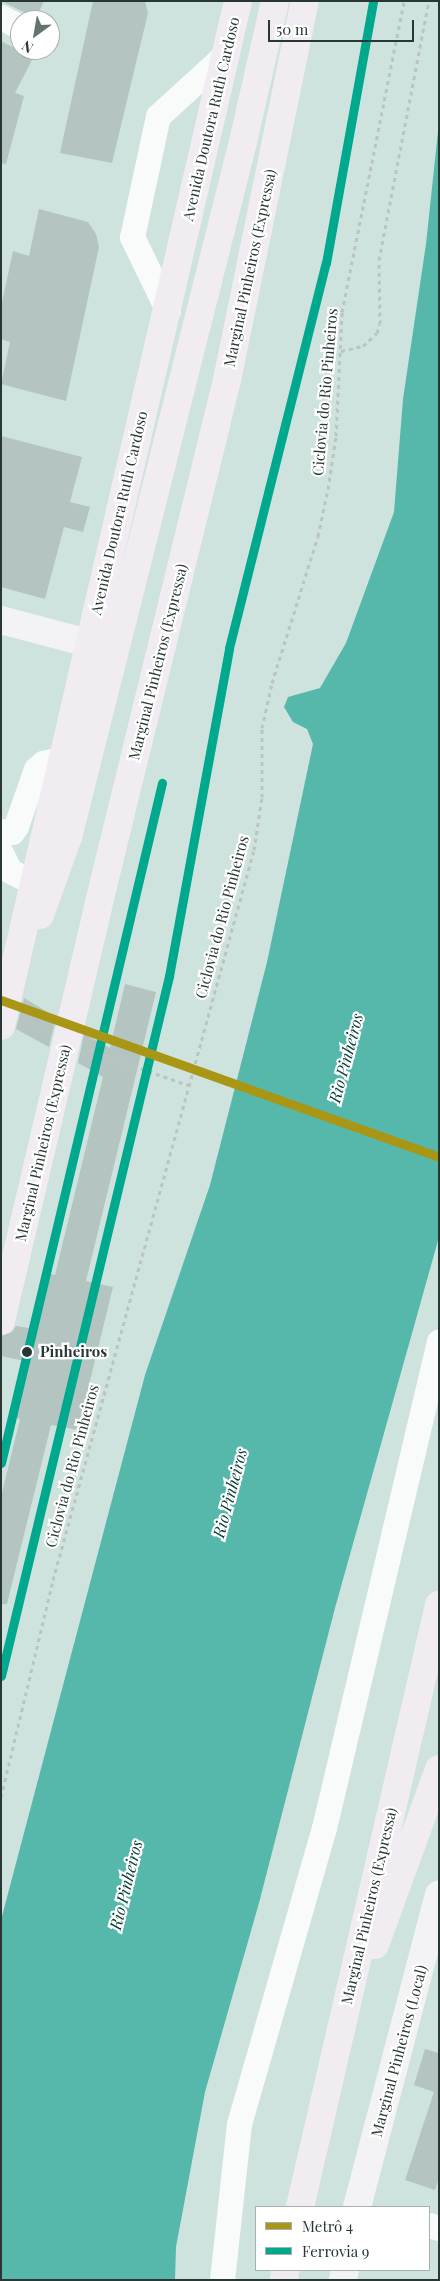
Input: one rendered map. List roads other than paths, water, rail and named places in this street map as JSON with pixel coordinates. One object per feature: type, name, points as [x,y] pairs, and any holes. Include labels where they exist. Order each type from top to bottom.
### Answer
[{"type":"highway","name":"Avenida Doutora Ruth Cardoso","points":[[1,1026],[88,643],[168,311],[238,1]]},
{"type":"highway","points":[[20,941],[34,928],[46,902],[68,836],[243,142],[275,1]]},
{"type":"highway","name":"Marginal Pinheiros (Expressa)","points":[[1,1321],[105,876],[227,380],[305,1]]},
{"type":"highway","name":"Marginal Pinheiros (Expressa)","points":[[300,2206],[439,1605]]},
{"type":"highway","points":[[342,2025],[376,1943],[439,1769]]},
{"type":"main road","points":[[1,620],[88,643]]},
{"type":"main road","name":"Marginal Pinheiros (Local)","points":[[362,2206],[439,1895]]},
{"type":"street","points":[[168,311],[132,237],[158,116],[227,53]]},
{"type":"street","points":[[1,831],[12,832],[16,826],[36,769],[43,763],[62,758]]},
{"type":"street","points":[[1,853],[10,871],[33,882]]},
{"type":"street","points":[[222,2280],[239,2124],[324,1828],[439,1342]]},
{"type":"water","name":"Rio Pinheiros","points":[[439,122],[439,1237],[335,1608],[259,1903],[205,2092],[176,2247],[175,2280],[1,2280],[1,1920],[145,1375],[210,1185],[267,962],[313,744],[307,729],[293,722],[284,707],[288,697],[320,688],[346,643],[394,512],[403,399],[426,244]]},
{"type":"metro line","name":"4","points":[[1,1000],[439,1157]]},
{"type":"rail line","name":"9","points":[[1,1676],[169,976],[229,648],[326,263],[373,1]]},
{"type":"rail line","name":"9","points":[[1,1463],[162,783]]},
{"type":"place","name":"Pinheiros","points":[[27,1352]]}]
